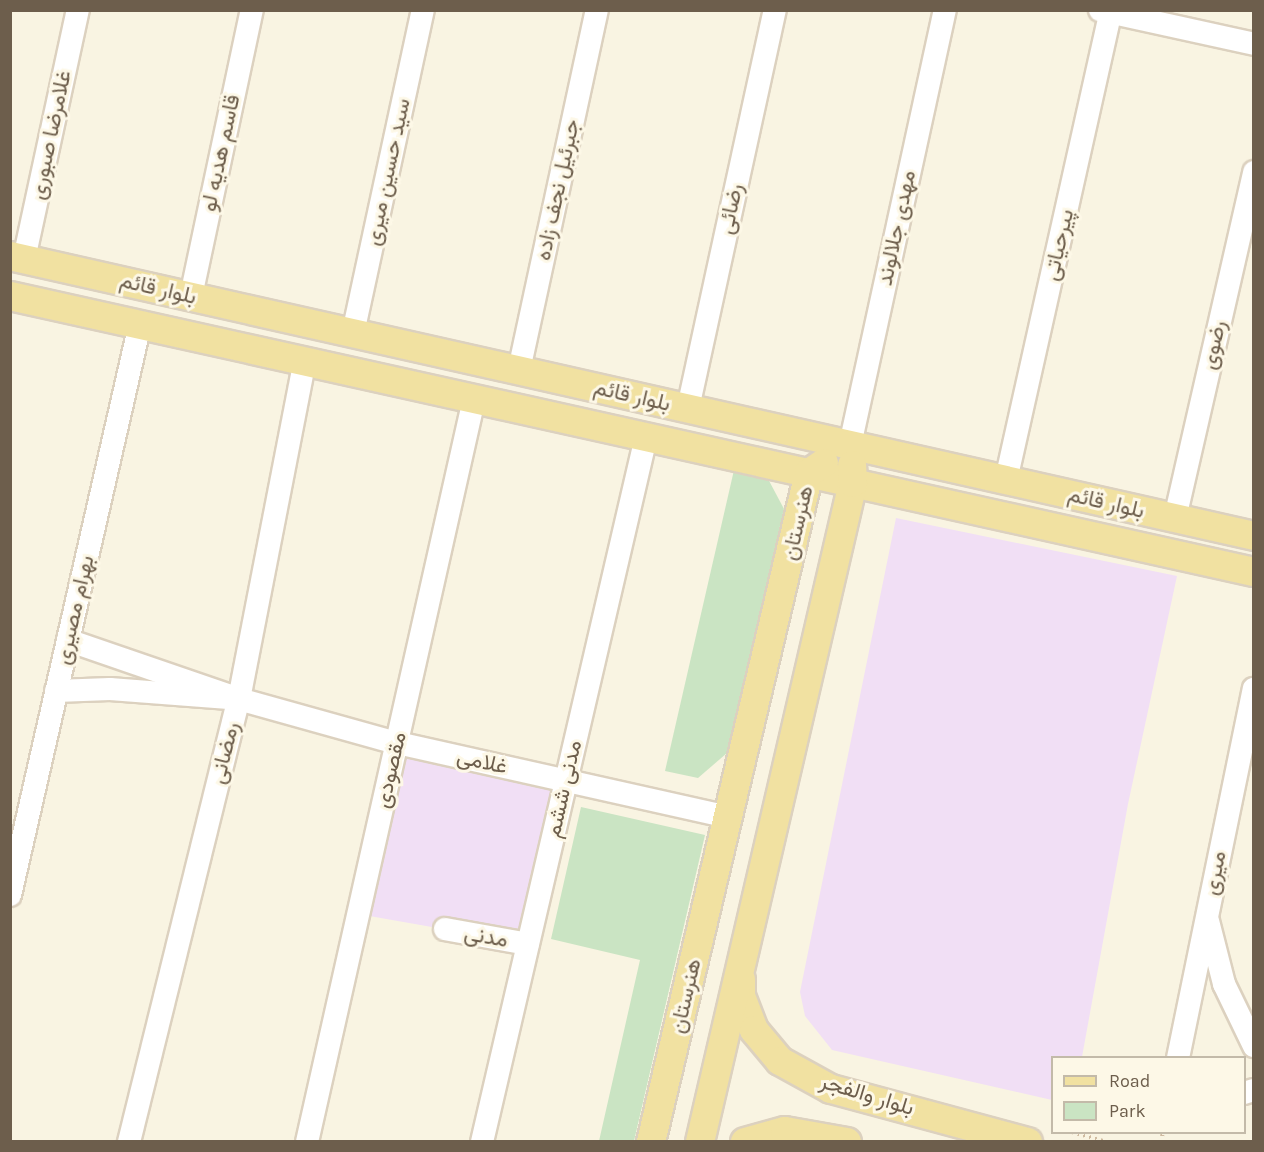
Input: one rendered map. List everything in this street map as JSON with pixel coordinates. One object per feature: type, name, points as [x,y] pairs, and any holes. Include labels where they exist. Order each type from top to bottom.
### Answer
[{"type":"main road","name":"بلوار قائم","points":[[17,257],[1254,536]]},
{"type":"main road","name":"بلوار قائم","points":[[10,296],[1254,572]]},
{"type":"main road","name":"هنرستان","points":[[651,1142],[809,473],[850,445],[853,483],[700,1142]]},
{"type":"main road","name":"بلوار والفجر","points":[[741,964],[741,996],[754,1030],[780,1061],[831,1089],[1028,1142]]},
{"type":"main road","points":[[745,1142],[785,1131],[847,1142]]},
{"type":"street","name":"غلامرضا صبوری","points":[[17,257],[78,10]]},
{"type":"street","name":"قاسم هدیه لو","points":[[191,296],[252,10]]},
{"type":"street","name":"سید حسین میری","points":[[353,333],[423,10]]},
{"type":"street","name":"جبرئیل نجف زاده","points":[[519,370],[597,10]]},
{"type":"street","name":"رضائی","points":[[688,408],[775,10]]},
{"type":"street","name":"مهدی جلالوند","points":[[850,445],[945,10]]},
{"type":"street","points":[[1107,11],[1254,44]]},
{"type":"street","name":"پیرحیاتی","points":[[1006,480],[1107,11]]},
{"type":"street","name":"رضوی","points":[[1175,518],[1254,172]]},
{"type":"street","name":"بهرام مصیری","points":[[10,895],[140,324]]},
{"type":"street","name":"رمضانی","points":[[129,1142],[239,699],[305,361]]},
{"type":"street","name":"مقصودی","points":[[307,1142],[474,399]]},
{"type":"street","name":"مدنی ششم","points":[[482,1142],[646,437]]},
{"type":"street","points":[[68,640],[239,699]]},
{"type":"street","points":[[56,691],[110,689],[239,699]]},
{"type":"street","name":"میری","points":[[1178,1056],[1254,689]]},
{"type":"street","name":"غلامی","points":[[239,699],[397,743],[728,817]]},
{"type":"street","points":[[1206,914],[1224,984],[1254,1046]]},
{"type":"street","name":"مدنی","points":[[445,929],[528,944]]},
{"type":"path","points":[[1079,1134],[1106,1142]]},
{"type":"shaded area","points":[[896,518],[1177,576],[1128,804],[1082,1056],[1051,1056],[1051,1100],[832,1050],[805,1016],[800,992]]},
{"type":"shaded area","points":[[397,743],[566,781],[528,944],[358,914]]},
{"type":"green space","points":[[734,470],[767,477],[784,509],[727,753],[698,778],[665,771]]},
{"type":"green space","points":[[581,807],[705,835],[634,1141],[599,1141],[640,960],[551,939]]}]
